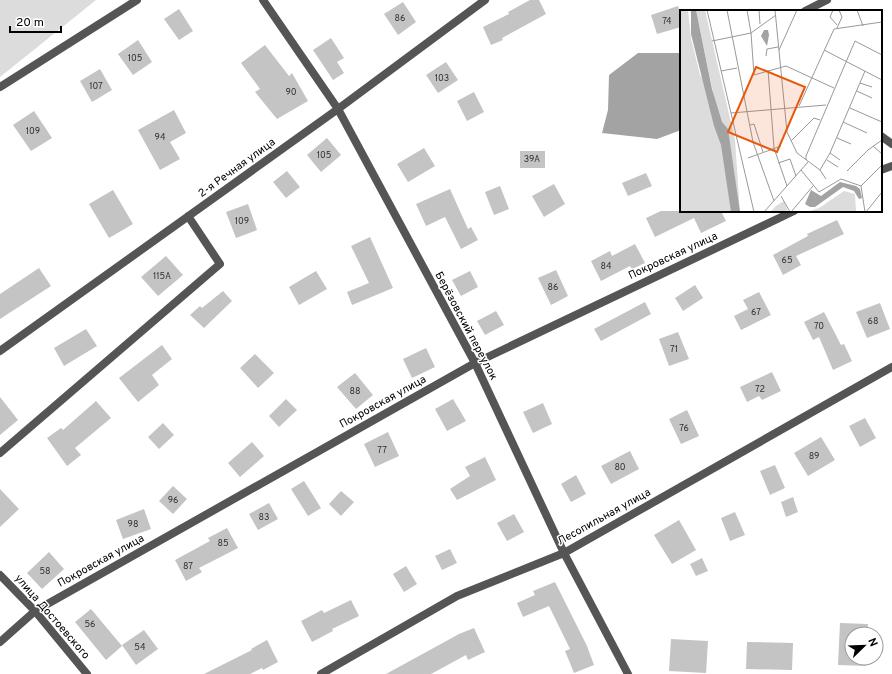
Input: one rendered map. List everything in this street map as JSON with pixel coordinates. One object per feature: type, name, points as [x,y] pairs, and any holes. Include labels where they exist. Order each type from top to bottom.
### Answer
[{"type":"street","points":[[0,87],[137,0]]},
{"type":"street","name":"Берёзовский переулок","points":[[263,0],[338,109],[475,363],[564,553],[628,674]]},
{"type":"street","name":"2-я Речная улица","points":[[0,351],[338,109],[485,0]]},
{"type":"street","points":[[807,10],[828,0]]},
{"type":"street","points":[[882,137],[892,144]]},
{"type":"street","points":[[882,170],[892,166]]},
{"type":"street","name":"Покровская улица","points":[[0,642],[35,611],[475,363],[792,212]]},
{"type":"street","points":[[0,453],[220,264],[188,216]]},
{"type":"street","name":"Лесопильная улица","points":[[321,674],[457,596],[564,553],[892,367]]},
{"type":"street","name":"улица Достоевского","points":[[0,575],[35,611],[87,674]]},
{"type":"shaded area","points":[[0,0],[96,0],[0,77]]},
{"type":"shaded area","points":[[638,53],[680,53],[680,130],[657,139],[602,133],[608,110],[609,75]]},
{"type":"building","points":[[530,0],[539,0],[546,14],[502,38],[503,40],[491,45],[483,27],[509,14],[508,12]]},
{"type":"building","points":[[403,2],[416,22],[398,35],[384,14]]},
{"type":"building","points":[[678,6],[680,12],[680,27],[657,34],[651,15]]},
{"type":"building","points":[[179,9],[193,31],[179,40],[164,19]]},
{"type":"building","points":[[331,38],[344,58],[337,62],[344,73],[333,80],[313,50]]},
{"type":"building","points":[[138,40],[152,62],[133,75],[118,54]]},
{"type":"building","points":[[265,45],[289,76],[292,73],[308,101],[277,119],[255,92],[260,89],[241,63]]},
{"type":"building","points":[[446,62],[458,80],[438,93],[426,75]]},
{"type":"building","points":[[100,69],[112,90],[92,102],[80,81]]},
{"type":"building","points":[[474,92],[484,112],[467,121],[457,101]]},
{"type":"building","points":[[174,110],[186,133],[170,142],[180,159],[160,170],[138,130]]},
{"type":"building","points":[[34,111],[52,138],[31,151],[13,125]]},
{"type":"building","points":[[327,138],[341,155],[321,172],[307,155]]},
{"type":"building","points":[[424,148],[435,166],[408,182],[397,164]]},
{"type":"building","points":[[520,151],[545,151],[545,168],[520,168]]},
{"type":"building","points":[[287,171],[300,187],[286,198],[273,182]]},
{"type":"building","points":[[646,173],[652,186],[628,196],[622,183]]},
{"type":"building","points":[[554,184],[565,204],[544,217],[532,196]]},
{"type":"building","points":[[500,186],[509,209],[494,215],[485,192]]},
{"type":"building","points":[[450,189],[468,229],[471,227],[478,240],[461,249],[445,217],[426,226],[416,204]]},
{"type":"building","points":[[113,190],[133,224],[109,238],[89,204]]},
{"type":"building","points":[[248,204],[257,230],[236,238],[226,212]]},
{"type":"building","points":[[661,211],[722,212],[726,221],[701,233],[694,218],[655,237],[646,218]]},
{"type":"building","points":[[837,220],[844,234],[796,256],[801,265],[783,275],[773,255],[808,236],[807,234]]},
{"type":"building","points":[[370,237],[393,288],[352,305],[347,292],[369,283],[351,246]]},
{"type":"building","points":[[635,244],[645,263],[632,269],[630,266],[601,281],[591,261],[610,251],[612,256]]},
{"type":"building","points":[[166,256],[183,275],[158,296],[141,277]]},
{"type":"building","points":[[39,268],[51,286],[0,319],[0,294]]},
{"type":"building","points":[[556,270],[568,296],[551,305],[538,278]]},
{"type":"building","points":[[316,271],[327,289],[299,305],[289,287]]},
{"type":"building","points":[[470,271],[478,287],[461,296],[452,280]]},
{"type":"building","points":[[695,285],[703,298],[683,311],[675,298]]},
{"type":"building","points":[[223,291],[232,301],[204,328],[190,315],[200,306],[202,308]]},
{"type":"building","points":[[759,292],[771,315],[741,330],[734,316],[748,309],[743,300]]},
{"type":"building","points":[[645,302],[651,314],[601,341],[594,329]]},
{"type":"building","points":[[880,303],[890,329],[867,338],[856,312]]},
{"type":"building","points":[[496,311],[504,325],[485,335],[477,321]]},
{"type":"building","points":[[824,312],[841,345],[844,344],[852,361],[833,370],[819,337],[813,340],[804,322]]},
{"type":"building","points":[[86,329],[97,346],[64,366],[54,348]]},
{"type":"building","points":[[678,332],[689,359],[669,366],[659,339]]},
{"type":"building","points":[[162,345],[172,359],[152,375],[159,385],[138,402],[119,378]]},
{"type":"building","points":[[426,348],[435,367],[412,378],[403,359]]},
{"type":"building","points":[[255,354],[274,373],[258,388],[240,368]]},
{"type":"building","points":[[772,372],[781,391],[762,400],[759,396],[747,402],[740,387]]},
{"type":"building","points":[[355,373],[373,395],[356,409],[337,387]]},
{"type":"building","points":[[0,397],[18,420],[0,435]]},
{"type":"building","points":[[286,399],[297,410],[279,427],[269,416]]},
{"type":"building","points":[[453,399],[466,421],[447,431],[435,409]]},
{"type":"building","points":[[96,401],[111,418],[75,448],[81,455],[67,466],[47,438],[61,428],[63,430]]},
{"type":"building","points":[[543,403],[552,424],[533,433],[523,412]]},
{"type":"building","points":[[687,410],[699,436],[681,444],[669,419]]},
{"type":"building","points":[[865,418],[876,438],[860,447],[849,426]]},
{"type":"building","points":[[163,423],[174,435],[159,449],[148,437]]},
{"type":"building","points":[[388,432],[399,456],[375,467],[364,444]]},
{"type":"building","points":[[821,437],[835,460],[808,476],[794,453]]},
{"type":"building","points":[[252,442],[264,456],[240,477],[228,463]]},
{"type":"building","points":[[630,451],[639,469],[611,484],[601,466]]},
{"type":"building","points":[[485,457],[496,480],[457,500],[450,489],[470,476],[465,467]]},
{"type":"building","points":[[775,465],[785,488],[770,495],[760,471]]},
{"type":"building","points":[[576,475],[586,494],[571,502],[561,484]]},
{"type":"building","points":[[304,481],[321,508],[308,516],[291,489]]},
{"type":"building","points":[[173,486],[187,499],[173,514],[159,501]]},
{"type":"building","points":[[0,489],[19,509],[0,527]]},
{"type":"building","points":[[341,491],[354,502],[341,516],[329,504]]},
{"type":"building","points":[[793,497],[798,512],[786,517],[781,502]]},
{"type":"building","points":[[269,503],[278,519],[258,530],[249,514]]},
{"type":"building","points":[[144,509],[151,529],[123,539],[116,520]]},
{"type":"building","points":[[735,512],[745,535],[730,541],[721,518]]},
{"type":"building","points":[[514,514],[524,532],[507,541],[497,523]]},
{"type":"building","points":[[679,520],[696,550],[672,564],[654,535]]},
{"type":"building","points":[[227,528],[238,548],[199,568],[202,572],[186,581],[175,560],[210,541],[208,538]]},
{"type":"building","points":[[450,549],[457,563],[442,570],[435,556]]},
{"type":"building","points":[[49,552],[64,569],[42,589],[27,573]]},
{"type":"building","points":[[702,558],[708,571],[696,576],[690,564]]},
{"type":"building","points":[[406,566],[417,584],[404,592],[393,574]]},
{"type":"building","points":[[555,582],[587,646],[594,665],[574,673],[565,651],[570,649],[549,606],[523,617],[517,603],[535,595],[533,591]]},
{"type":"building","points":[[351,600],[359,616],[332,629],[333,631],[312,642],[301,621],[322,610],[324,613]]},
{"type":"building","points":[[91,609],[122,646],[106,660],[75,622]]},
{"type":"building","points":[[840,623],[868,624],[868,626],[844,626],[844,665],[838,665]]},
{"type":"building","points":[[474,628],[485,652],[468,660],[466,655],[431,674],[386,674],[459,634]]},
{"type":"building","points":[[144,630],[158,649],[136,665],[122,645]]},
{"type":"building","points":[[671,639],[708,641],[706,673],[669,671]]},
{"type":"building","points":[[267,640],[278,662],[263,670],[262,668],[250,674],[204,674],[252,650],[251,649]]},
{"type":"building","points":[[747,642],[793,643],[792,670],[746,669]]}]
